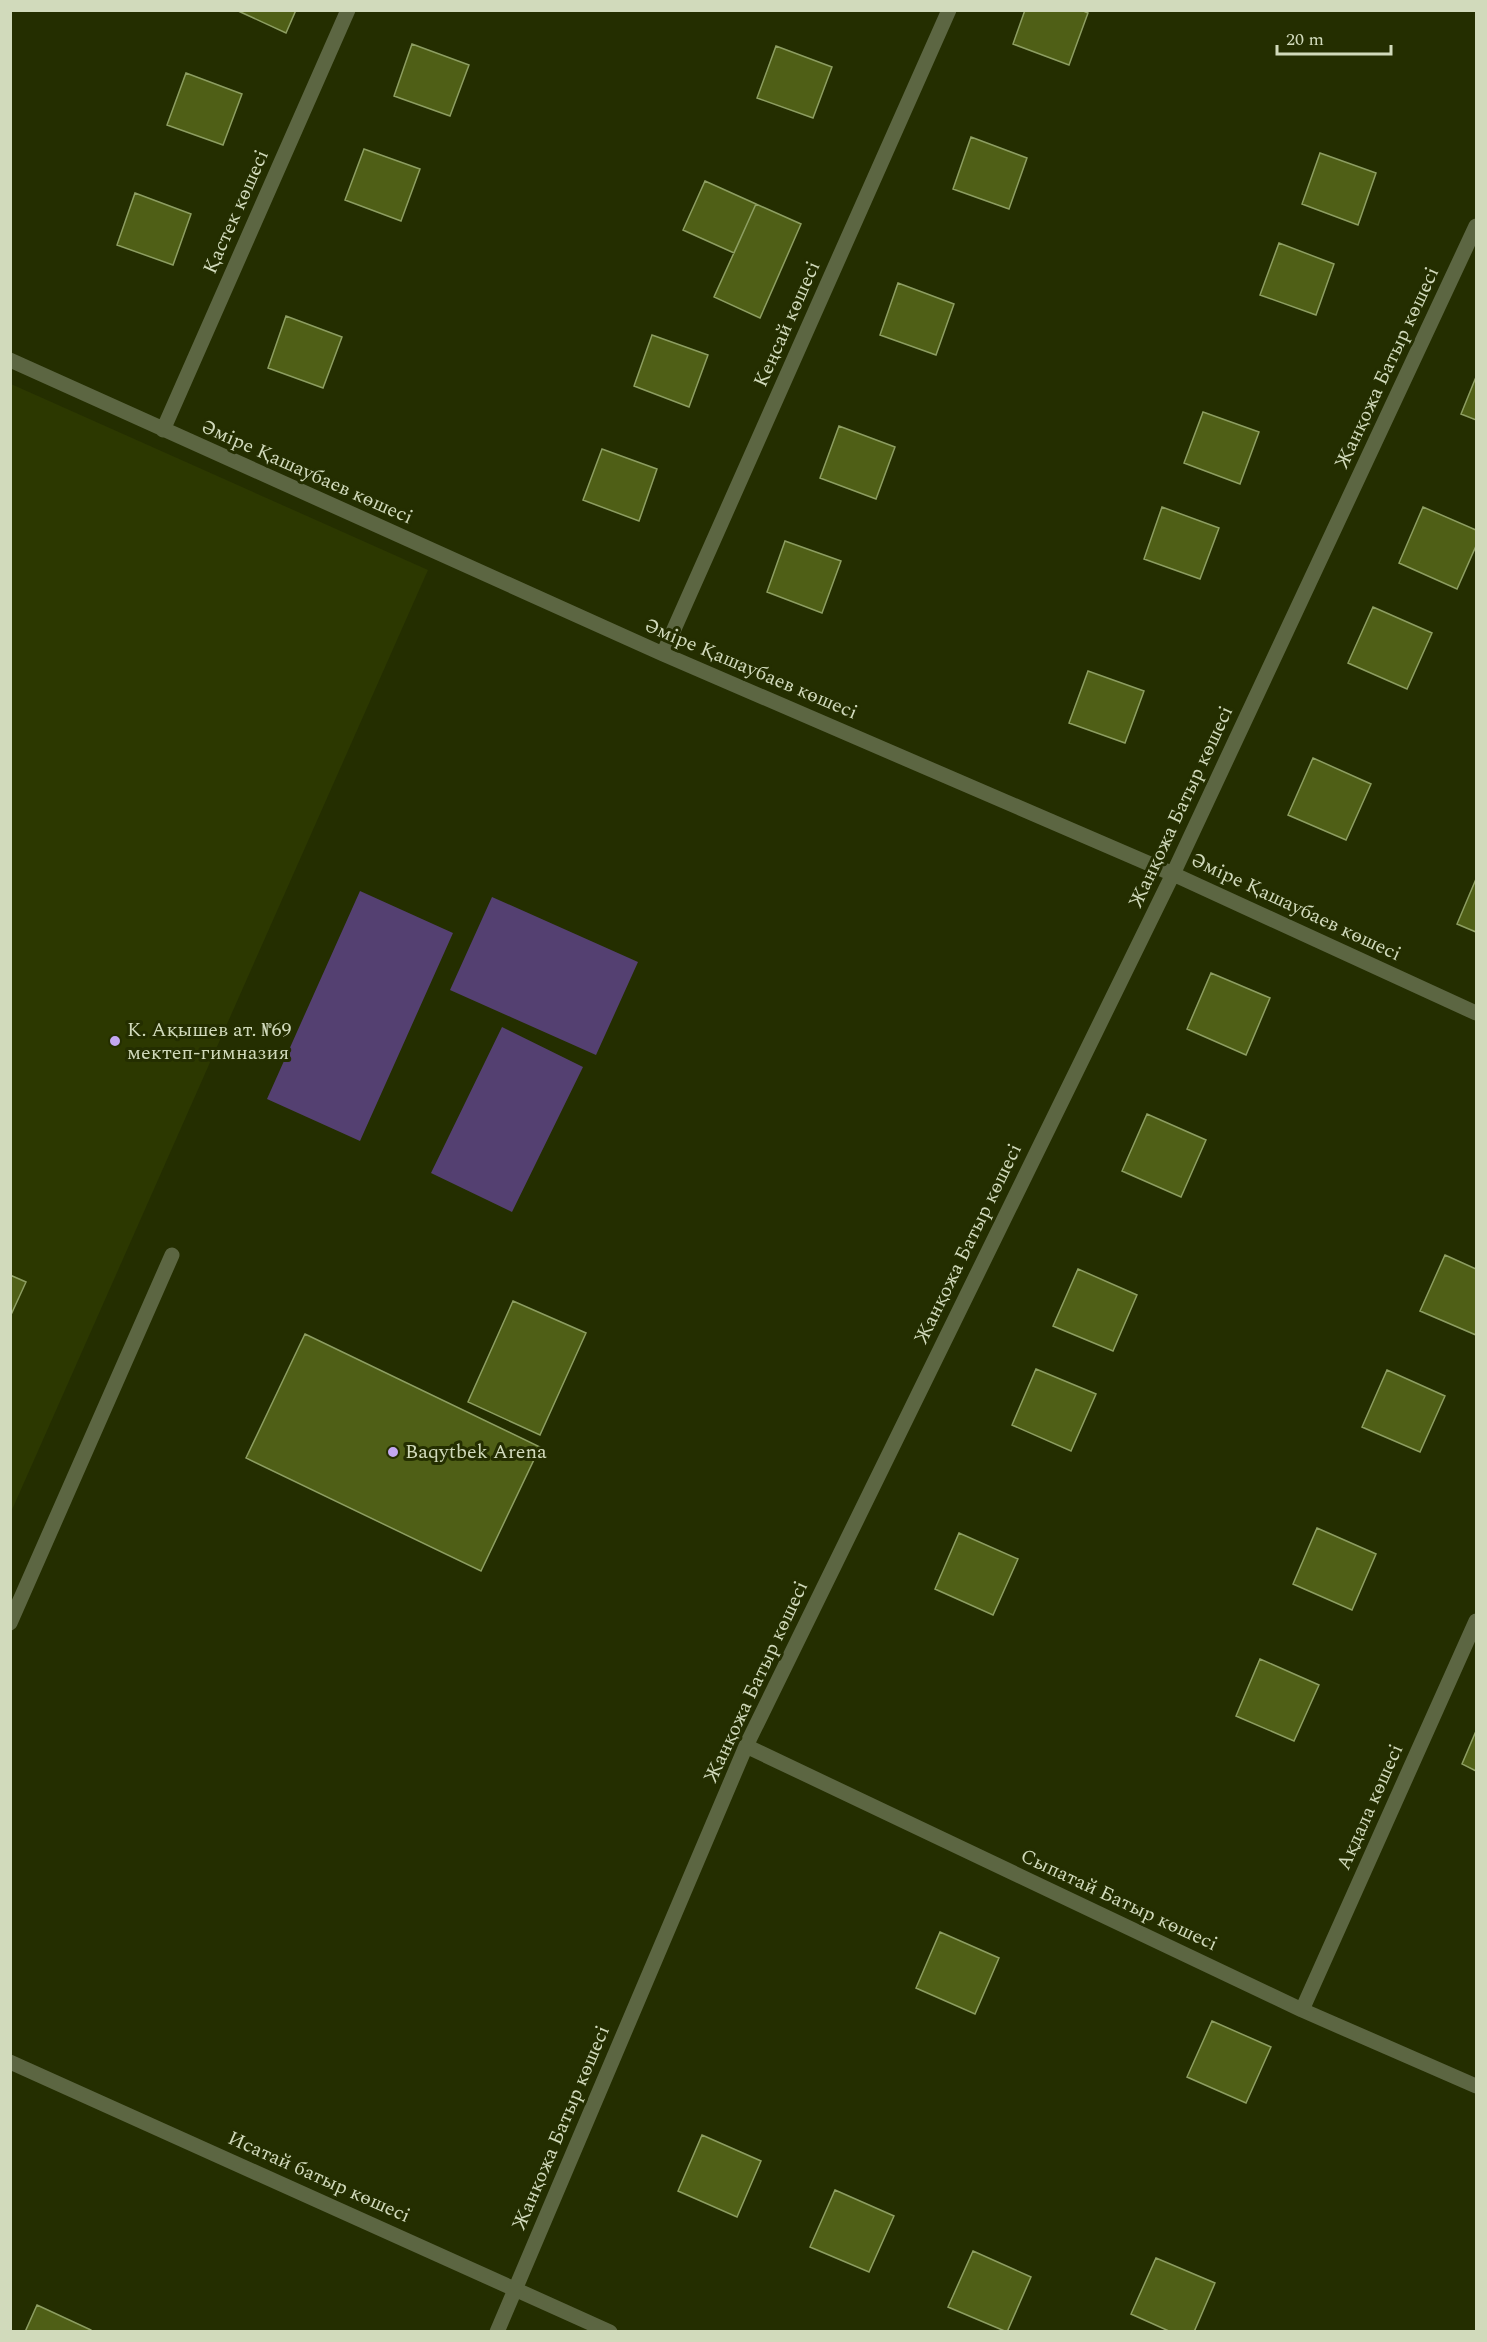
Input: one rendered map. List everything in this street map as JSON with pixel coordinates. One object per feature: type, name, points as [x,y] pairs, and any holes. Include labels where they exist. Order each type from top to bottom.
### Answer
[{"type":"street","name":"Қастек көшесі","points":[[163,430],[348,10]]},
{"type":"street","name":"Кеңсай көшесі","points":[[663,654],[949,10]]},
{"type":"street","name":"Жанқожа Батыр көшесі","points":[[497,2331],[746,1746],[1173,874],[1476,226]]},
{"type":"street","name":"Әміре Қашаубаев көшесі","points":[[10,360],[663,654],[1173,874],[1476,1012]]},
{"type":"street","points":[[10,1623],[172,1255]]},
{"type":"street","name":"Ақдала көшесі","points":[[1302,2010],[1476,1621]]},
{"type":"street","name":"Сыпатай Батыр көшесі","points":[[746,1746],[1302,2010],[1476,2086]]},
{"type":"street","name":"Исатай батыр көшесі","points":[[10,2062],[610,2331]]},
{"type":"shaded area","name":"К. Ақышев ат. №69 мектеп-гимназия","points":[[11,384],[428,570],[11,1512]]},
{"type":"shaded area","points":[[360,891],[453,933],[360,1141],[267,1099]]},
{"type":"shaded area","points":[[492,897],[638,962],[596,1055],[450,990]]},
{"type":"shaded area","points":[[502,1027],[583,1067],[512,1212],[431,1173]]},
{"type":"building","points":[[236,10],[296,10],[286,33]]},
{"type":"building","points":[[1025,10],[1081,10],[1088,13],[1069,65],[1013,44]]},
{"type":"building","points":[[412,44],[469,65],[450,116],[394,96]]},
{"type":"building","points":[[776,46],[832,67],[813,118],[757,98]]},
{"type":"building","points":[[186,73],[242,94],[223,145],[167,125]]},
{"type":"building","points":[[971,137],[1027,158],[1009,209],[953,189]]},
{"type":"building","points":[[364,149],[420,169],[401,221],[345,200]]},
{"type":"building","points":[[1320,153],[1376,173],[1358,225],[1302,204]]},
{"type":"building","points":[[705,181],[756,204],[734,253],[683,230]]},
{"type":"building","points":[[135,193],[191,214],[173,265],[117,245]]},
{"type":"building","points":[[756,204],[801,224],[760,318],[714,297]]},
{"type":"building","points":[[1279,243],[1334,264],[1316,315],[1260,295]]},
{"type":"building","points":[[898,283],[954,304],[936,355],[880,335]]},
{"type":"building","points":[[286,316],[342,337],[323,388],[268,368]]},
{"type":"building","points":[[652,335],[708,355],[689,407],[634,386]]},
{"type":"building","points":[[1476,377],[1476,420],[1461,414]]},
{"type":"building","points":[[1203,412],[1259,432],[1240,484],[1184,463]]},
{"type":"building","points":[[839,426],[895,447],[876,499],[820,478]]},
{"type":"building","points":[[602,449],[657,469],[639,521],[583,500]]},
{"type":"building","points":[[1162,507],[1219,528],[1200,579],[1144,559]]},
{"type":"building","points":[[1423,507],[1476,530],[1476,546],[1457,589],[1399,563]]},
{"type":"building","points":[[785,541],[841,561],[822,613],[767,592]]},
{"type":"building","points":[[1373,607],[1432,633],[1407,689],[1348,663]]},
{"type":"building","points":[[1088,671],[1144,691],[1125,743],[1069,723]]},
{"type":"building","points":[[1313,758],[1371,784],[1346,840],[1288,815]]},
{"type":"building","points":[[1476,879],[1476,932],[1457,924]]},
{"type":"building","points":[[1211,973],[1270,998],[1246,1055],[1187,1029]]},
{"type":"building","points":[[1147,1114],[1206,1140],[1181,1197],[1122,1171]]},
{"type":"building","points":[[1445,1255],[1476,1269],[1476,1335],[1420,1311]]},
{"type":"building","points":[[1078,1269],[1137,1295],[1113,1351],[1053,1326]]},
{"type":"building","points":[[10,1275],[26,1282],[10,1317]]},
{"type":"building","points":[[513,1301],[586,1333],[540,1435],[468,1402]]},
{"type":"building","name":"Baqytbek Arena","points":[[305,1334],[540,1447],[481,1571],[246,1458]]},
{"type":"building","points":[[1036,1369],[1096,1394],[1071,1451],[1012,1425]]},
{"type":"building","points":[[1387,1370],[1445,1396],[1420,1452],[1362,1427]]},
{"type":"building","points":[[1317,1528],[1376,1554],[1352,1610],[1293,1584]]},
{"type":"building","points":[[959,1533],[1018,1559],[993,1615],[935,1589]]},
{"type":"building","points":[[1260,1659],[1319,1685],[1294,1741],[1236,1716]]},
{"type":"building","points":[[1476,1731],[1476,1771],[1462,1764]]},
{"type":"building","points":[[940,1932],[999,1958],[975,2014],[916,1988]]},
{"type":"building","points":[[1212,2021],[1271,2047],[1246,2103],[1187,2077]]},
{"type":"building","points":[[702,2135],[761,2161],[737,2217],[678,2191]]},
{"type":"building","points":[[835,2190],[894,2216],[869,2272],[810,2247]]},
{"type":"building","points":[[973,2251],[1031,2277],[1007,2332],[948,2307]]},
{"type":"building","points":[[1156,2258],[1215,2283],[1194,2332],[1171,2332],[1131,2314]]},
{"type":"building","points":[[37,2305],[91,2330],[91,2332],[25,2332]]},
{"type":"place","name":"К. Ақышев ат. №69 мектеп-гимназия","points":[[115,1041]]},
{"type":"place","name":"Baqytbek Arena","points":[[393,1452]]}]
